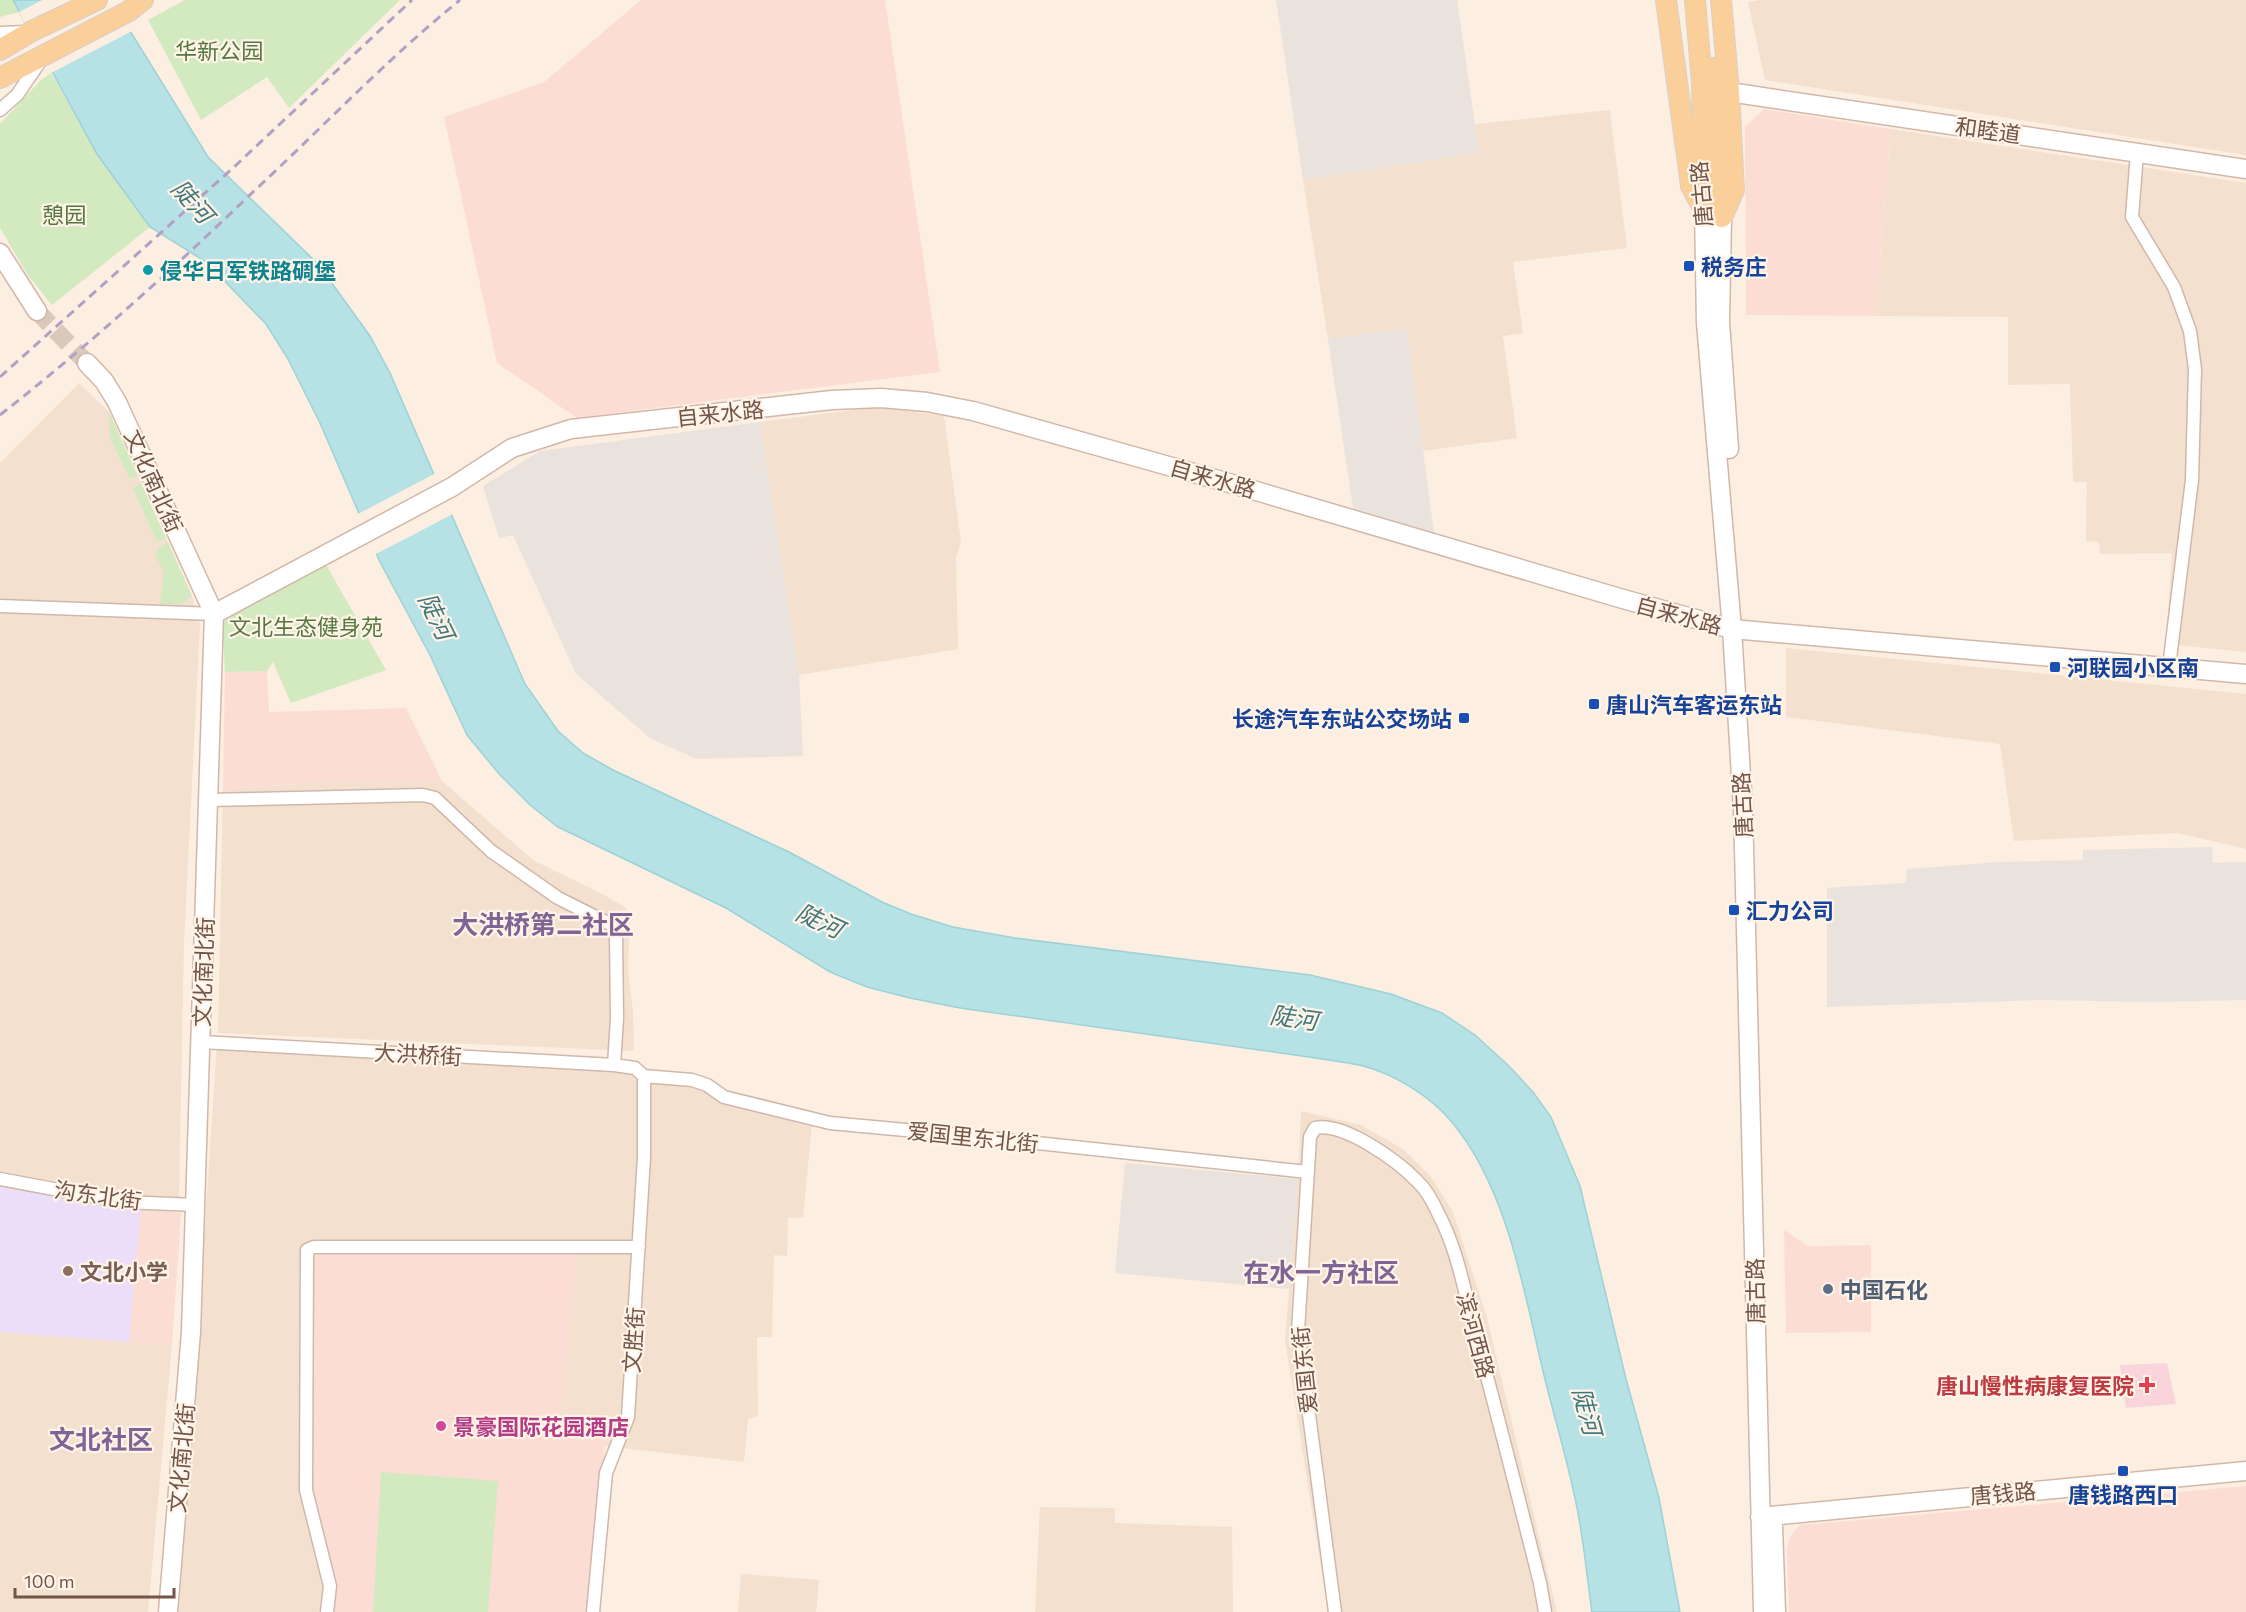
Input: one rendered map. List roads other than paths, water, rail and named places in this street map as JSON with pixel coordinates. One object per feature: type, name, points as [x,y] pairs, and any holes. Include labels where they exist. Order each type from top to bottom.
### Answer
[{"type":"main road","points":[[1,45],[97,0]]},
{"type":"main road","points":[[1666,0],[1691,186],[1713,214]]},
{"type":"main road","points":[[1680,0],[1709,85]]},
{"type":"main road","points":[[1695,0],[1709,85],[1734,190],[1713,214]]},
{"type":"main road","points":[[1707,0],[1713,214]]},
{"type":"main road","points":[[1709,85],[1721,0]]},
{"type":"main road","points":[[0,85],[9,73],[136,5]]},
{"type":"street","points":[[0,110],[17,95],[45,54]]},
{"type":"street","name":"和睦道","points":[[1709,85],[2246,169]]},
{"type":"street","points":[[2137,153],[2132,217],[2174,287],[2190,331],[2195,369],[2192,480],[2169,667]]},
{"type":"street","name":"唐古路","points":[[1713,214],[1706,323],[1754,808],[1767,1516],[1763,1612]]},
{"type":"street","points":[[0,253],[37,311]]},
{"type":"street","name":"文化南北街","points":[[87,363],[104,381],[117,402],[214,614],[192,1332],[168,1612]]},
{"type":"street","name":"自来水路","points":[[214,614],[452,487],[512,448],[571,429],[832,400],[881,398],[927,402],[973,411],[1229,483],[1612,596],[1737,629],[2246,674]]},
{"type":"street","points":[[0,606],[214,614]]},
{"type":"street","points":[[208,800],[423,795],[435,798],[491,851],[558,898],[612,926],[616,935],[617,1018],[614,1065]]},
{"type":"street","name":"大洪桥街","points":[[201,1042],[614,1065],[640,1072]]},
{"type":"street","name":"爱国里东北街","points":[[640,1072],[707,1084],[724,1097],[830,1123],[1308,1172]]},
{"type":"street","name":"文胜街","points":[[593,1612],[606,1473],[628,1417],[644,1157],[640,1072]]},
{"type":"street","name":"滨河西路","points":[[1315,1128],[1325,1126],[1363,1141],[1394,1160],[1420,1182],[1440,1215],[1450,1240],[1487,1377],[1540,1583],[1545,1612]]},
{"type":"street","name":"爱国东街","points":[[1315,1128],[1310,1137],[1298,1331],[1335,1612]]},
{"type":"street","name":"沟东北街","points":[[0,1179],[123,1202],[196,1205]]},
{"type":"street","points":[[327,1612],[330,1587],[306,1490],[307,1251],[315,1247],[639,1247]]},
{"type":"street","name":"唐钱路","points":[[1767,1516],[2246,1471]]},
{"type":"street","name":"唐古路","points":[[1767,1516],[1776,1612]]},
{"type":"water","name":"陡河","points":[[13,0],[111,0],[208,157],[318,264],[370,336],[390,373],[525,684],[558,731],[583,753],[613,770],[789,852],[882,902],[911,914],[953,927],[1015,938],[1310,975],[1391,994],[1442,1013],[1475,1035],[1509,1066],[1533,1092],[1551,1117],[1580,1186],[1626,1379],[1659,1498],[1680,1612],[1592,1612],[1582,1534],[1565,1455],[1519,1271],[1499,1206],[1486,1175],[1470,1147],[1451,1121],[1433,1103],[1411,1087],[1387,1074],[1356,1065],[960,1008],[867,987],[830,972],[726,908],[558,827],[530,805],[500,775],[467,735],[430,655],[380,562],[320,423],[288,359],[266,324],[206,262],[150,227],[97,154]]},
{"type":"tunnel","points":[[37,311],[87,363]]},
{"type":"railway","points":[[0,377],[233,168],[412,0]]},
{"type":"railway","points":[[0,415],[161,279],[381,70],[460,0]]},
{"type":"place","name":"税务庄","points":[[1689,266]]},
{"type":"place","name":"侵华日军铁路碉堡","points":[[148,270]]},
{"type":"place","name":"河联园小区南","points":[[2055,667]]},
{"type":"place","name":"唐山汽车客运东站","points":[[1594,704]]},
{"type":"place","name":"长途汽车东站公交场站","points":[[1464,718]]},
{"type":"place","name":"汇力公司","points":[[1734,910]]},
{"type":"place","name":"文北小学","points":[[68,1271]]},
{"type":"place","name":"中国石化","points":[[1828,1289]]},
{"type":"place","name":"唐山慢性病康复医院","points":[[2147,1385]]},
{"type":"place","name":"景豪国际花园酒店","points":[[441,1426]]},
{"type":"place","name":"唐钱路西口","points":[[2123,1471]]},
{"type":"district","name":"大洪桥第二社区","points":[[543,923]]},
{"type":"district","name":"在水一方社区","points":[[1321,1271]]},
{"type":"district","name":"文北社区","points":[[101,1438]]},
{"type":"park label","name":"华新公园","points":[[219,50]]},
{"type":"park label","name":"憩园","points":[[64,214]]},
{"type":"park label","name":"文北生态健身苑","points":[[306,626]]}]
